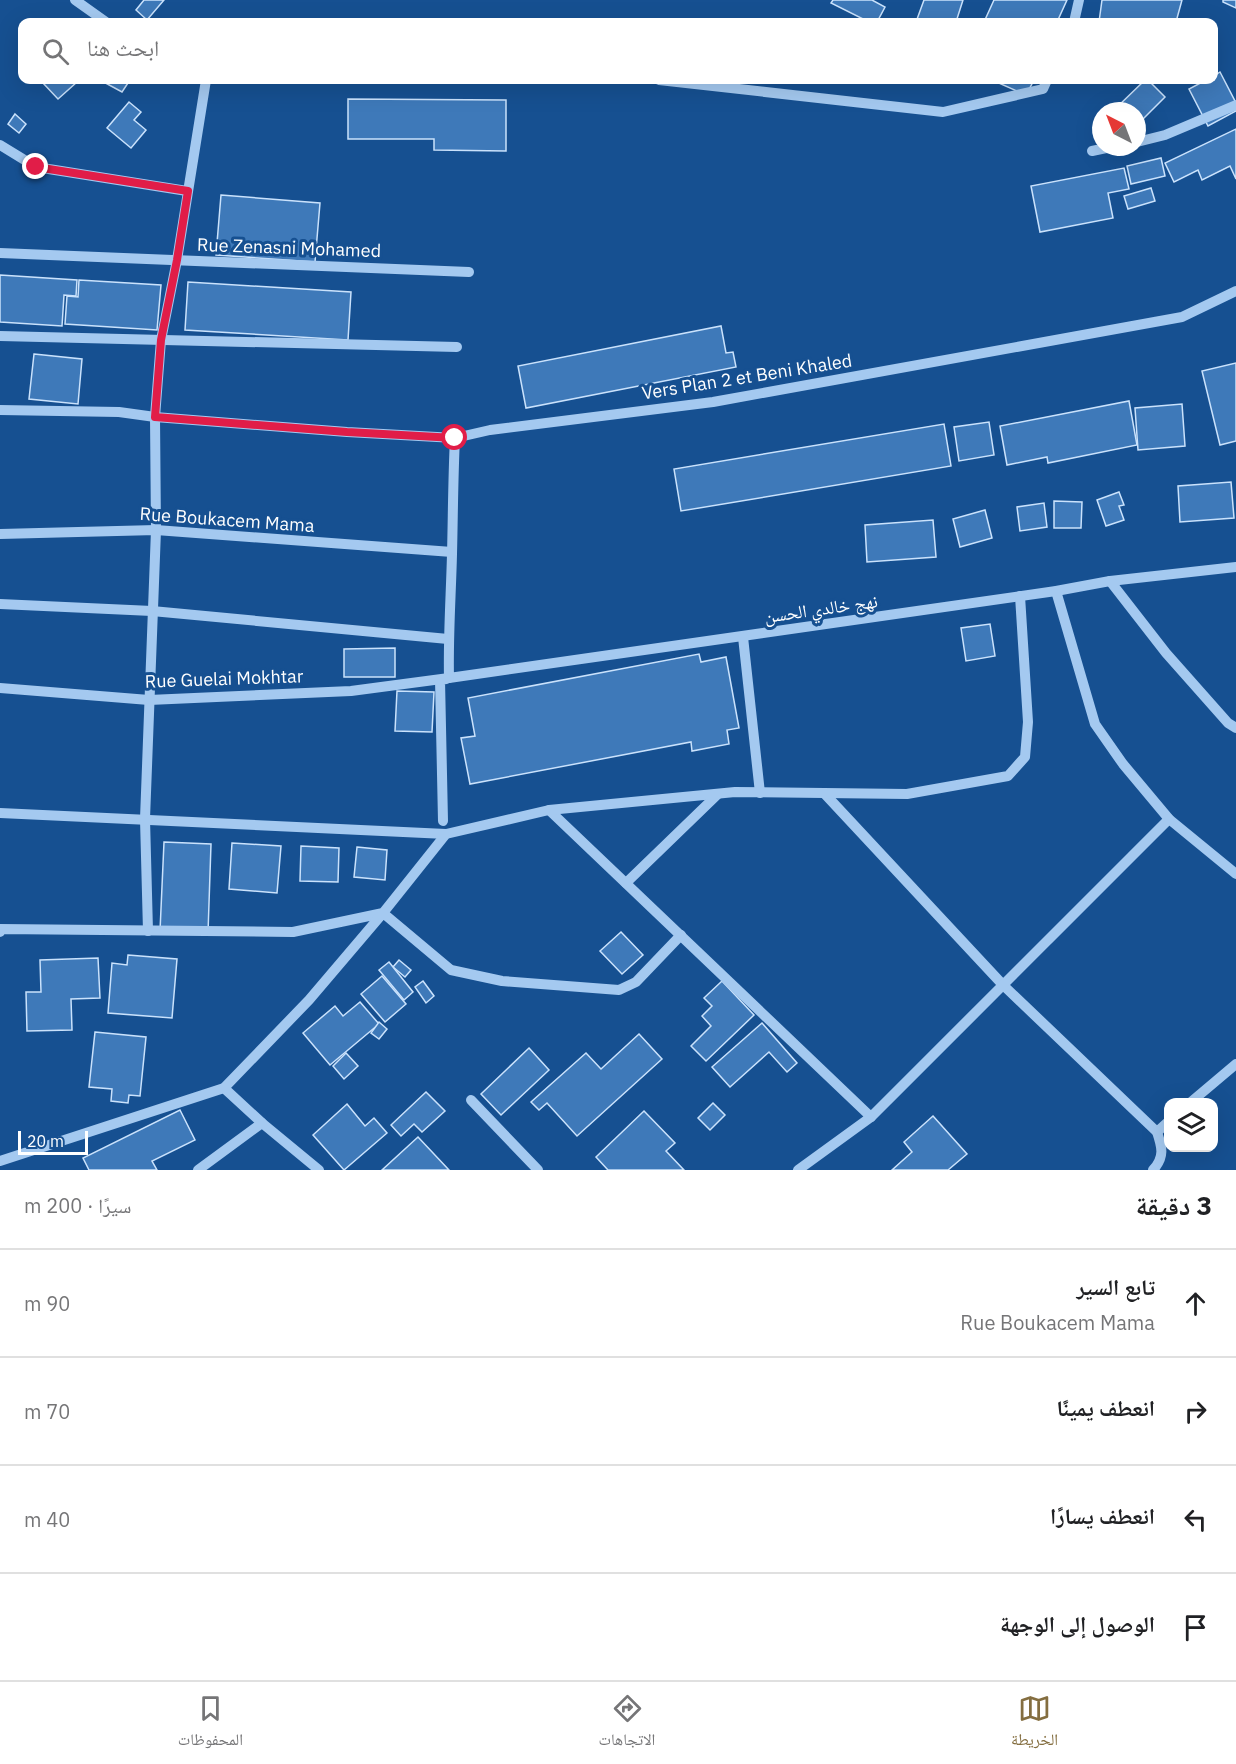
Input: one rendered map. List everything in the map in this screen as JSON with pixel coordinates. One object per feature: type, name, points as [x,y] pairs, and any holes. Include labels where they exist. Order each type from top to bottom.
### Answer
[{"type":"street","points":[[75,0],[100,18]]},
{"type":"street","points":[[1075,18],[1079,0]]},
{"type":"street","points":[[148,931],[145,819],[156,530],[155,417],[161,340],[177,260],[205,84]]},
{"type":"street","points":[[694,84],[943,112],[1043,88],[1045,84]]},
{"type":"street","points":[[1146,139],[1165,135],[1236,105]]},
{"type":"street","points":[[0,145],[36,167],[188,191]]},
{"type":"street","name":"Rue Zenasni Mohamed","points":[[0,253],[469,272]]},
{"type":"street","name":"Vers Plan 2 et Beni Khaled","points":[[455,438],[490,430],[713,402],[1182,317],[1236,291]]},
{"type":"street","points":[[0,336],[457,347]]},
{"type":"street","points":[[0,410],[118,412],[347,432],[455,438],[448,639],[449,678],[440,680],[443,821]]},
{"type":"street","name":"Rue Boukacem Mama","points":[[0,534],[156,530],[452,552]]},
{"type":"street","name":"نهج خالدي الحسن","points":[[449,678],[743,637],[1110,581],[1236,567]]},
{"type":"street","points":[[1110,581],[1166,653],[1228,723],[1236,728]]},
{"type":"street","points":[[1056,591],[1095,724],[1123,765],[1169,819],[1236,874]]},
{"type":"street","points":[[0,813],[447,834],[549,810],[718,794],[907,794],[1008,776],[1025,757],[1028,722],[1020,596]]},
{"type":"street","points":[[0,604],[152,611],[448,639]]},
{"type":"street","points":[[743,637],[760,793]]},
{"type":"street","name":"Rue Guelai Mokhtar","points":[[0,688],[149,700],[351,691],[449,678]]},
{"type":"street","points":[[824,793],[1003,985],[1157,1132],[1162,1148],[1160,1162],[1153,1170]]},
{"type":"street","points":[[626,883],[718,794]]},
{"type":"street","points":[[549,810],[871,1117]]},
{"type":"street","points":[[798,1170],[871,1117],[1169,819]]},
{"type":"street","points":[[0,1161],[224,1089],[309,1000],[447,834]]},
{"type":"street","points":[[382,913],[451,970],[502,981],[618,990],[636,982],[681,935]]},
{"type":"street","points":[[0,932],[0,929],[293,932],[382,913]]},
{"type":"street","points":[[1196,1098],[1236,1064]]},
{"type":"street","points":[[224,1089],[319,1170]]},
{"type":"street","points":[[471,1100],[538,1170]]},
{"type":"street","points":[[198,1170],[262,1123]]},
{"type":"street","points":[[1157,1132],[1164,1126]]},
{"type":"building","points":[[144,0],[164,0],[149,18],[145,18],[136,10]]},
{"type":"building","points":[[833,0],[872,0],[885,7],[879,18],[861,18],[831,3]]},
{"type":"building","points":[[924,0],[963,0],[957,18],[917,18]]},
{"type":"building","points":[[994,0],[1067,0],[1059,18],[986,18]]},
{"type":"building","points":[[1102,0],[1182,0],[1177,18],[1100,18]]},
{"type":"building","points":[[1223,0],[1236,0],[1236,8],[1223,2]]},
{"type":"building","points":[[1220,72],[1236,103],[1236,111],[1208,126],[1189,89],[1198,84],[1218,84]]},
{"type":"building","points":[[44,84],[75,84],[58,99]]},
{"type":"building","points":[[107,84],[127,84],[122,92]]},
{"type":"building","points":[[1001,84],[1032,84],[1026,95]]},
{"type":"building","points":[[1141,84],[1152,84],[1165,97],[1146,116],[1146,102],[1122,102]]},
{"type":"building","points":[[348,99],[506,100],[506,151],[434,150],[434,139],[348,139]]},
{"type":"building","points":[[129,102],[141,112],[134,120],[146,130],[131,148],[107,128]]},
{"type":"building","points":[[15,114],[26,124],[19,133],[8,124]]},
{"type":"building","points":[[1236,129],[1236,179],[1230,166],[1202,180],[1198,170],[1174,182],[1165,163]]},
{"type":"building","points":[[1161,158],[1165,176],[1131,184],[1127,166]]},
{"type":"building","points":[[1124,168],[1129,189],[1108,193],[1113,218],[1040,232],[1031,186]]},
{"type":"building","points":[[1151,188],[1155,201],[1128,209],[1124,196]]},
{"type":"building","points":[[221,195],[320,203],[315,262],[216,255]]},
{"type":"building","points":[[0,275],[77,280],[76,296],[64,295],[62,326],[0,322]]},
{"type":"building","points":[[79,280],[161,285],[157,330],[65,324],[67,296],[78,297]]},
{"type":"building","points":[[188,282],[351,292],[348,340],[185,330]]},
{"type":"building","points":[[721,326],[726,353],[733,352],[736,367],[526,408],[518,366]]},
{"type":"building","points":[[34,354],[82,359],[78,404],[29,399]]},
{"type":"building","points":[[1236,363],[1236,441],[1220,445],[1202,371]]},
{"type":"building","points":[[1129,401],[1137,445],[1048,463],[1047,457],[1007,465],[1000,426]]},
{"type":"building","points":[[1182,404],[1185,446],[1138,450],[1135,408]]},
{"type":"building","points":[[989,422],[994,455],[959,461],[954,427]]},
{"type":"building","points":[[944,424],[951,466],[681,511],[674,469]]},
{"type":"building","points":[[1231,482],[1234,518],[1180,522],[1178,486]]},
{"type":"building","points":[[1119,492],[1124,505],[1119,506],[1124,520],[1106,526],[1097,500]]},
{"type":"building","points":[[1054,501],[1082,502],[1081,528],[1054,528]]},
{"type":"building","points":[[1044,503],[1047,527],[1020,531],[1017,507]]},
{"type":"building","points":[[985,510],[992,538],[960,547],[953,519]]},
{"type":"building","points":[[933,520],[936,557],[867,562],[865,525]]},
{"type":"building","points":[[990,624],[995,656],[966,661],[961,628]]},
{"type":"building","points":[[395,648],[395,677],[344,677],[344,649]]},
{"type":"building","points":[[699,654],[701,662],[726,657],[739,728],[727,730],[729,744],[692,751],[691,742],[470,784],[461,738],[475,736],[468,698]]},
{"type":"building","points":[[397,691],[434,692],[432,732],[395,731]]},
{"type":"building","points":[[164,842],[211,844],[208,933],[160,931]]},
{"type":"building","points":[[232,843],[281,846],[277,893],[229,889]]},
{"type":"building","points":[[301,846],[339,848],[338,882],[300,881]]},
{"type":"building","points":[[357,847],[387,850],[385,880],[354,877]]},
{"type":"building","points":[[621,932],[643,955],[622,974],[600,951]]},
{"type":"building","points":[[128,955],[177,959],[172,1018],[108,1013],[112,963],[127,965]]},
{"type":"building","points":[[98,958],[100,998],[71,999],[72,1030],[27,1031],[26,992],[41,992],[40,960]]},
{"type":"building","points":[[399,960],[411,970],[405,977],[393,967]]},
{"type":"building","points":[[389,962],[413,992],[404,1000],[379,970]]},
{"type":"building","points":[[382,976],[406,1004],[385,1022],[361,994]]},
{"type":"building","points":[[423,981],[434,996],[426,1003],[415,987]]},
{"type":"building","points":[[722,981],[754,1015],[706,1061],[691,1046],[711,1026],[702,1016],[712,1006],[704,998]]},
{"type":"building","points":[[360,1002],[379,1024],[330,1065],[303,1033],[335,1006],[343,1016]]},
{"type":"building","points":[[379,1022],[387,1029],[379,1039],[371,1033]]},
{"type":"building","points":[[762,1023],[797,1063],[787,1072],[769,1052],[730,1087],[712,1067]]},
{"type":"building","points":[[95,1032],[146,1037],[140,1096],[129,1095],[128,1103],[111,1101],[112,1089],[89,1087]]},
{"type":"building","points":[[639,1034],[662,1059],[577,1136],[547,1103],[539,1110],[531,1102],[586,1053],[601,1069]]},
{"type":"building","points":[[529,1048],[549,1070],[501,1115],[481,1094]]},
{"type":"building","points":[[346,1053],[358,1066],[344,1079],[333,1066]]},
{"type":"building","points":[[426,1092],[445,1111],[422,1132],[414,1124],[401,1136],[391,1125]]},
{"type":"building","points":[[713,1103],[725,1115],[710,1130],[698,1118]]},
{"type":"building","points":[[347,1104],[365,1126],[374,1118],[387,1133],[344,1170],[313,1135]]},
{"type":"building","points":[[180,1110],[195,1140],[152,1161],[157,1170],[89,1170],[83,1158]]},
{"type":"building","points":[[644,1111],[675,1143],[666,1151],[684,1170],[608,1170],[596,1157]]},
{"type":"building","points":[[933,1116],[967,1154],[948,1170],[892,1170],[912,1152],[904,1142]]},
{"type":"building","points":[[418,1137],[449,1170],[382,1170]]},
{"type":"route","points":[[36,167],[188,191],[161,340],[155,417],[455,438]]}]
